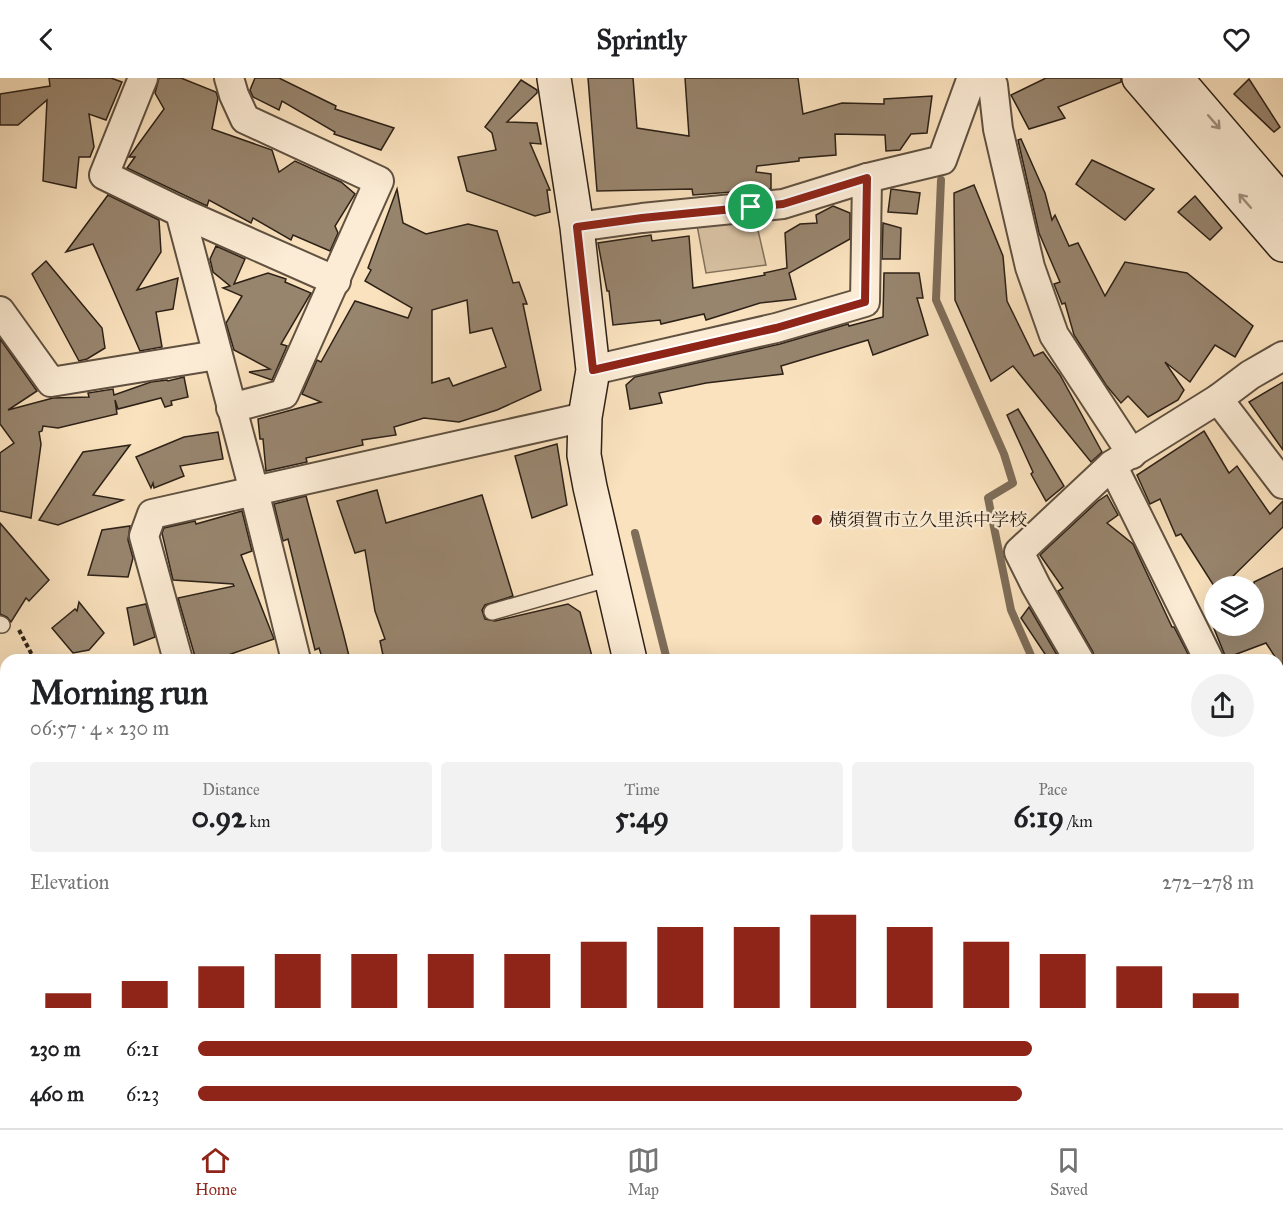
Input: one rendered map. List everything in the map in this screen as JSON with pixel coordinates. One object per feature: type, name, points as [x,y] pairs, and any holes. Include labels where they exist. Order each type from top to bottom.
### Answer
[{"type":"street","points":[[143,78],[104,175],[180,212],[336,281]]},
{"type":"street","points":[[230,78],[234,95],[245,119],[379,181],[284,394],[231,408]]},
{"type":"street","points":[[554,78],[577,227],[593,370],[585,417],[584,455],[629,654]]},
{"type":"street","points":[[1139,78],[1283,245]]},
{"type":"street","points":[[1176,78],[1283,203]]},
{"type":"street","points":[[577,227],[783,204],[867,178],[942,160],[971,80],[998,81],[998,129],[1030,267],[1054,335],[1122,460],[1206,654]]},
{"type":"street","points":[[593,370],[776,328],[865,302],[867,178]]},
{"type":"street","points":[[180,212],[295,654]]},
{"type":"street","points":[[0,310],[51,382],[217,355]]},
{"type":"street","points":[[1076,654],[1019,552],[1122,460],[1218,399],[1250,375],[1283,356]]},
{"type":"street","points":[[1218,399],[1283,484]]},
{"type":"street","points":[[176,654],[144,536],[152,514],[585,417]]},
{"type":"lane","points":[[492,612],[611,578]]},
{"type":"path","points":[[1,624],[19,630],[32,654]]},
{"type":"shaded area","points":[[754,213],[766,265],[706,273],[696,220]]},
{"type":"building","points":[[49,78],[111,78],[122,82],[106,120],[89,114],[94,147],[90,157],[79,157],[76,188],[43,181],[47,100],[18,125],[0,125],[0,94],[50,86]]},
{"type":"building","points":[[159,78],[181,78],[216,92],[218,98],[212,129],[272,150],[279,172],[295,161],[341,182],[355,194],[335,226],[338,233],[330,251],[293,235],[291,240],[253,218],[251,223],[209,200],[207,206],[127,168],[135,157],[129,157],[164,109],[155,93]]},
{"type":"building","points":[[255,78],[279,78],[336,106],[335,109],[394,128],[381,150],[334,134],[335,132],[282,101],[279,110],[253,97],[250,90]]},
{"type":"building","points":[[588,78],[633,78],[637,128],[689,136],[685,78],[798,78],[803,114],[842,103],[884,104],[884,99],[932,96],[927,133],[911,134],[900,150],[886,151],[885,135],[835,134],[836,155],[799,158],[799,161],[757,166],[756,172],[771,174],[771,189],[693,195],[692,189],[597,191]]},
{"type":"building","points":[[1046,78],[1121,78],[1121,82],[1058,107],[1065,118],[1029,129],[1011,95]]},
{"type":"building","points":[[1249,79],[1280,127],[1274,132],[1234,94]]},
{"type":"building","points":[[521,80],[537,90],[537,93],[507,122],[537,123],[541,144],[530,143],[550,190],[547,190],[550,212],[535,216],[467,191],[458,157],[496,150],[492,133],[485,127]]},
{"type":"building","points":[[1021,139],[1045,193],[1052,220],[1055,215],[1069,246],[1078,243],[1105,296],[1125,262],[1187,273],[1253,326],[1235,357],[1215,345],[1190,382],[1165,362],[1184,390],[1178,400],[1148,417],[1128,396],[1121,403],[1106,385],[1074,335],[1065,303],[1062,304],[1054,284],[1060,282],[1039,233],[1018,140]]},
{"type":"building","points":[[1092,160],[1154,189],[1125,220],[1076,184]]},
{"type":"building","points":[[974,185],[1003,256],[1007,301],[1034,356],[1043,352],[1060,375],[1102,452],[1091,462],[1013,366],[991,381],[955,300],[954,193]]},
{"type":"building","points":[[397,189],[403,223],[426,234],[468,224],[497,231],[513,283],[519,282],[527,304],[523,304],[541,390],[497,410],[459,422],[424,418],[394,427],[396,435],[362,440],[363,445],[306,458],[307,462],[266,471],[263,439],[260,439],[258,419],[321,402],[302,394],[317,360],[321,362],[355,301],[408,318],[412,308],[365,281],[371,270],[368,268]],"holes":[[[467,300],[470,333],[492,328],[506,367],[453,386],[449,378],[432,383],[432,310]]]},
{"type":"building","points":[[891,189],[920,193],[917,214],[888,212]]},
{"type":"building","points":[[108,195],[159,220],[161,252],[137,290],[178,278],[173,309],[156,312],[162,347],[140,351],[93,244],[66,252]]},
{"type":"building","points":[[1195,196],[1222,228],[1210,240],[1178,212]]},
{"type":"building","points":[[833,206],[850,213],[850,239],[789,273],[796,299],[760,303],[706,320],[704,314],[661,324],[660,320],[613,325],[609,291],[607,291],[598,243],[651,235],[652,241],[689,236],[693,288],[765,275],[764,273],[787,268],[785,233],[800,224],[817,223],[816,215]]},
{"type":"building","points":[[883,223],[901,228],[900,259],[882,259]]},
{"type":"building","points":[[216,246],[245,259],[234,284],[268,273],[286,279],[285,282],[311,293],[281,344],[287,346],[272,380],[249,372],[270,369],[234,350],[226,323],[242,296],[223,288],[230,286],[213,272],[210,259]]},
{"type":"building","points":[[46,261],[102,328],[105,348],[87,359],[79,361],[32,274]]},
{"type":"building","points":[[884,273],[919,273],[923,298],[917,298],[928,335],[873,355],[868,340],[781,366],[783,374],[706,383],[659,393],[662,403],[630,409],[626,385],[635,377],[780,344],[848,324],[849,326],[883,317]]},
{"type":"building","points":[[0,339],[37,391],[8,410],[53,398],[89,397],[88,393],[113,389],[114,395],[151,382],[184,377],[188,397],[171,401],[172,405],[165,407],[161,398],[118,409],[115,400],[117,414],[58,428],[43,426],[42,431],[39,432],[41,444],[31,518],[0,511],[0,453],[14,443],[0,424]]},
{"type":"building","points":[[1283,382],[1283,450],[1249,402]]},
{"type":"building","points":[[1018,409],[1064,486],[1046,501],[1031,474],[1033,472],[1007,415]]},
{"type":"building","points":[[1204,431],[1229,473],[1237,466],[1270,514],[1283,501],[1283,527],[1233,576],[1208,576],[1181,534],[1176,536],[1160,499],[1150,504],[1137,475]]},
{"type":"building","points":[[218,432],[223,459],[180,466],[184,476],[154,488],[153,483],[151,488],[136,457],[184,437]]},
{"type":"building","points":[[557,444],[567,505],[532,518],[515,456]]},
{"type":"building","points":[[130,445],[93,495],[123,500],[58,525],[39,520],[83,452]]},
{"type":"building","points":[[377,490],[386,523],[482,495],[513,596],[485,605],[482,610],[485,619],[495,621],[568,604],[580,612],[591,654],[383,654],[380,641],[385,639],[375,611],[365,550],[355,553],[337,501]]},
{"type":"building","points":[[1107,495],[1118,515],[1107,523],[1133,544],[1172,627],[1188,654],[1094,654],[1058,591],[1063,588],[1040,555]]},
{"type":"building","points":[[306,496],[348,654],[321,654],[319,648],[315,650],[288,539],[283,541],[274,504]]},
{"type":"building","points":[[242,511],[252,551],[241,555],[274,639],[231,654],[194,654],[178,598],[234,586],[233,584],[173,580],[162,533],[164,528],[195,521],[196,524]]},
{"type":"building","points":[[0,523],[49,580],[29,601],[26,598],[11,622],[0,614]]},
{"type":"building","points":[[130,526],[128,540],[133,558],[128,577],[88,575],[102,530]]},
{"type":"building","points":[[1283,568],[1283,654],[1273,654],[1266,643],[1237,654],[1224,654],[1217,636],[1264,636],[1264,577]]},
{"type":"building","points":[[79,602],[104,633],[89,650],[73,653],[52,628],[75,609],[77,611]]},
{"type":"building","points":[[146,604],[155,637],[134,645],[127,608]]},
{"type":"building","points":[[1029,607],[1056,654],[1045,654],[1021,618]]},
{"type":"waterway","points":[[941,180],[936,300],[1004,454],[1013,483],[988,498],[1011,610],[1030,654]]},
{"type":"waterway","points":[[635,533],[665,654]]},
{"type":"place","name":"横須賀市立久里浜中学校","points":[[817,520]]},
{"type":"route","points":[[867,178],[865,302],[776,328],[593,370],[577,227],[751,207],[783,204],[867,178]]}]
